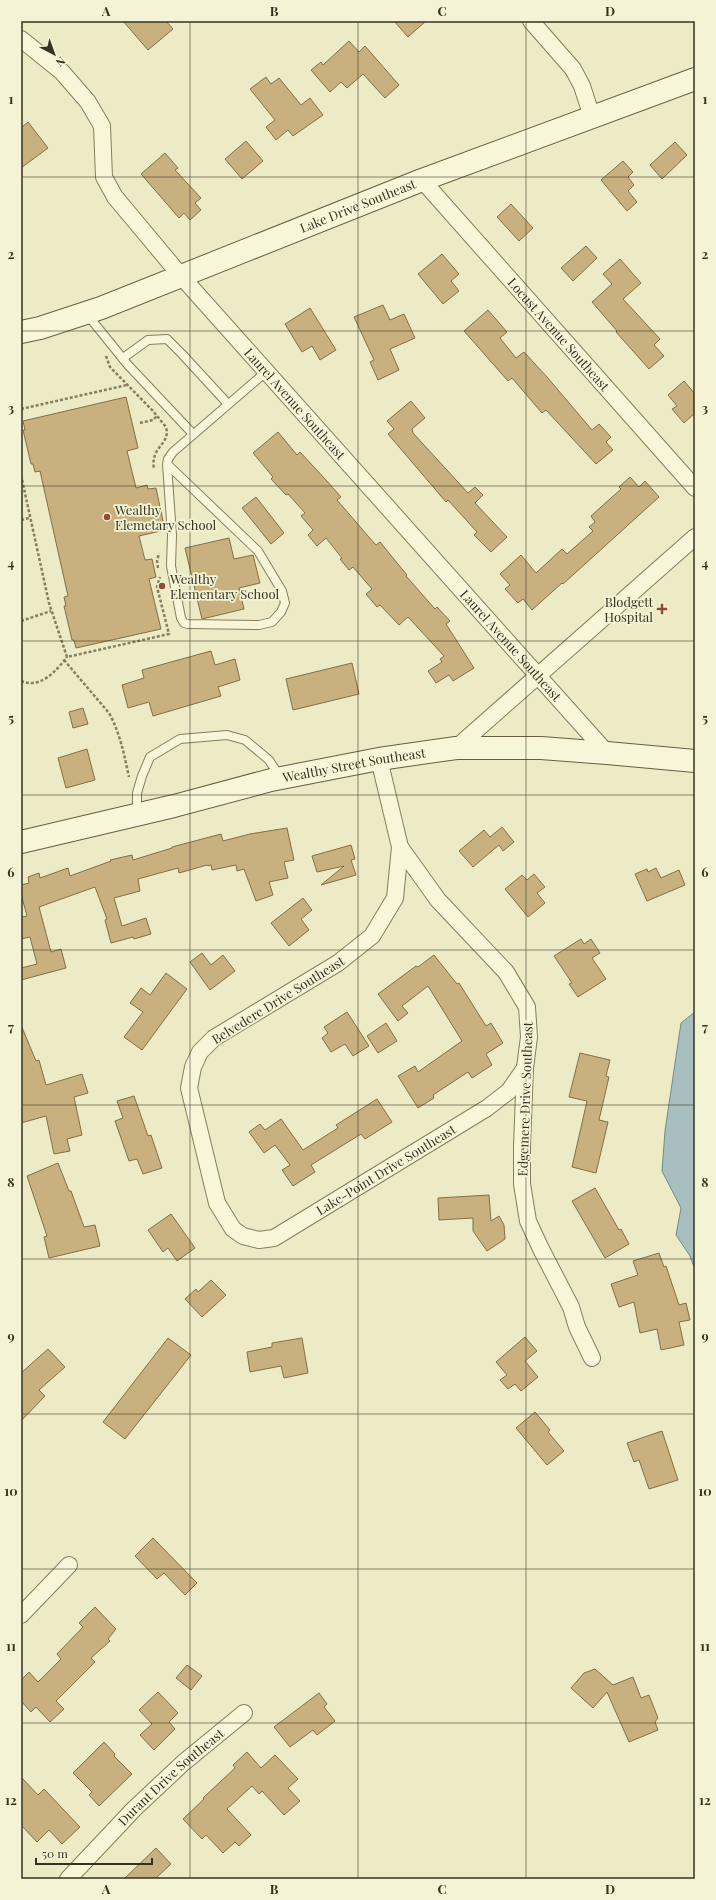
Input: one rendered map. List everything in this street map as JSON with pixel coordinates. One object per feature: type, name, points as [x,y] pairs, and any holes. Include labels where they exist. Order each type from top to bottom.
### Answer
[{"type":"main road","name":"Lake Drive Southeast","points":[[21,332],[86,313],[422,180],[695,79]]},
{"type":"main road","name":"Wealthy Street Southeast","points":[[21,842],[137,815],[280,778],[379,759],[456,748],[541,748],[607,752],[695,761]]},
{"type":"street","points":[[531,21],[573,70],[582,86],[592,117]]},
{"type":"street","name":"Laurel Avenue Southeast","points":[[21,39],[62,72],[88,102],[102,126],[104,177],[115,197],[181,276],[540,675],[607,752]]},
{"type":"street","name":"Locust Avenue Southeast","points":[[422,180],[695,488]]},
{"type":"street","points":[[456,748],[695,537]]},
{"type":"street","points":[[379,759],[400,847]]},
{"type":"street","name":"Edgemere Drive Southeast","points":[[400,847],[438,900],[506,972],[526,1007],[529,1037],[525,1068],[522,1184],[528,1221],[571,1307],[577,1326],[592,1358]]},
{"type":"street","name":"Belvedere Drive Southeast","points":[[233,1229],[217,1203],[189,1088],[193,1067],[200,1052],[214,1038],[338,963],[372,936],[395,898],[400,847]]},
{"type":"street","name":"Lake-Point Drive Southeast","points":[[233,1229],[243,1236],[259,1240],[274,1238],[488,1108],[509,1091],[525,1068]]},
{"type":"street","points":[[21,1615],[69,1565]]},
{"type":"street","name":"Durant Drive Southeast","points":[[68,1879],[134,1808],[183,1763],[244,1713]]},
{"type":"lane","points":[[86,313],[123,358],[193,434]]},
{"type":"lane","points":[[123,358],[148,340],[167,339],[228,404]]},
{"type":"lane","points":[[167,464],[258,551],[282,591],[285,603],[281,612],[272,622],[259,625],[184,623],[181,618],[171,566],[172,535],[167,464],[168,459],[174,452],[193,434],[267,371]]},
{"type":"lane","points":[[137,815],[137,793],[150,757],[180,739],[227,734],[246,740],[269,760],[280,778]]},
{"type":"path","points":[[105,350],[108,364],[166,427],[166,434],[162,444],[153,457],[156,475]]},
{"type":"path","points":[[21,409],[128,385]]},
{"type":"path","points":[[140,423],[153,420],[157,416]]},
{"type":"path","points":[[21,475],[29,518],[51,611],[67,657]]},
{"type":"path","points":[[21,520],[29,518]]},
{"type":"path","points":[[21,681],[35,683],[43,680],[58,668],[67,657],[169,634],[157,587],[160,579],[157,561],[160,549]]},
{"type":"path","points":[[21,621],[51,611]]},
{"type":"path","points":[[64,660],[109,713],[122,743],[130,784]]},
{"type":"water","points":[[695,1012],[695,1270],[690,1256],[676,1235],[681,1208],[662,1171],[665,1131],[681,1023]]},
{"type":"building","points":[[123,21],[166,21],[173,29],[148,50]]},
{"type":"building","points":[[394,21],[426,21],[408,37]]},
{"type":"building","points":[[349,41],[359,52],[365,46],[399,85],[385,98],[363,74],[347,88],[341,82],[330,92],[311,70],[321,62],[323,65]]},
{"type":"building","points":[[266,77],[271,84],[279,78],[301,105],[310,98],[323,115],[293,136],[288,130],[276,140],[266,127],[275,120],[250,89]]},
{"type":"building","points":[[28,122],[48,148],[21,168],[21,128]]},
{"type":"building","points":[[246,141],[263,161],[242,179],[225,159]]},
{"type":"building","points":[[675,142],[687,155],[662,179],[650,165]]},
{"type":"building","points":[[165,153],[178,168],[175,170],[201,198],[195,203],[201,210],[190,220],[184,213],[179,218],[141,174]]},
{"type":"building","points":[[623,161],[633,172],[628,177],[634,185],[628,191],[637,202],[627,211],[601,180]]},
{"type":"building","points":[[511,204],[533,228],[519,241],[497,217]]},
{"type":"building","points":[[586,246],[597,258],[573,281],[561,268]]},
{"type":"building","points":[[442,254],[459,274],[451,281],[459,291],[443,304],[418,274]]},
{"type":"building","points":[[620,259],[641,283],[623,299],[660,339],[654,345],[664,356],[649,369],[592,302],[612,284],[603,274]]},
{"type":"building","points":[[383,305],[390,320],[404,314],[415,338],[390,349],[399,370],[378,380],[370,362],[374,360],[354,317]]},
{"type":"building","points":[[310,308],[336,350],[320,360],[312,346],[302,352],[285,324]]},
{"type":"building","points":[[488,310],[507,332],[500,338],[516,358],[524,352],[592,430],[599,424],[611,437],[606,442],[613,450],[596,464],[546,410],[542,413],[512,378],[508,381],[464,331]]},
{"type":"building","points":[[684,381],[695,394],[695,413],[684,423],[672,409],[677,406],[668,395]]},
{"type":"building","name":"Wealthy Elemetary School","points":[[126,397],[138,448],[127,451],[136,488],[147,485],[148,489],[156,488],[165,530],[139,536],[145,560],[152,559],[156,577],[149,579],[161,629],[76,648],[74,640],[72,640],[64,606],[66,606],[64,597],[68,596],[40,471],[35,472],[33,464],[31,464],[23,430],[25,430],[23,421]]},
{"type":"building","points":[[411,401],[425,418],[412,429],[413,433],[468,493],[475,487],[483,495],[475,503],[507,537],[491,552],[474,535],[477,532],[448,500],[446,502],[388,434],[394,429],[387,421]]},
{"type":"building","points":[[278,432],[297,455],[300,452],[341,497],[337,500],[376,545],[380,542],[407,575],[406,576],[435,609],[437,607],[450,621],[446,624],[474,668],[453,681],[449,675],[436,683],[428,671],[442,662],[440,659],[444,656],[408,617],[399,625],[380,605],[377,607],[366,594],[372,589],[353,567],[349,570],[340,559],[342,558],[326,538],[317,546],[308,535],[313,530],[301,516],[305,513],[288,494],[286,495],[271,479],[273,477],[253,453]]},
{"type":"building","points":[[630,477],[639,487],[645,481],[659,497],[532,610],[523,599],[518,603],[505,589],[510,585],[500,574],[521,555],[536,573],[562,549],[567,554],[593,531],[589,527],[595,522],[591,516],[621,489],[619,487]]},
{"type":"building","points":[[256,497],[284,533],[271,544],[242,508]]},
{"type":"building","points":[[229,538],[234,559],[253,555],[260,583],[239,588],[244,609],[202,619],[185,548]]},
{"type":"building","points":[[211,651],[215,665],[235,659],[240,680],[218,687],[221,696],[153,716],[149,702],[128,708],[122,685],[144,678],[142,670]]},
{"type":"building","points":[[352,663],[359,694],[293,710],[286,679]]},
{"type":"building","points":[[83,708],[88,724],[73,728],[69,712]]},
{"type":"building","points":[[87,749],[95,780],[66,788],[58,758]]},
{"type":"building","points":[[502,827],[514,842],[503,851],[499,845],[473,867],[459,851],[484,830],[490,837]]},
{"type":"building","points":[[287,828],[294,860],[284,862],[288,878],[269,882],[273,895],[256,901],[244,869],[237,871],[236,865],[212,870],[211,865],[207,865],[179,873],[178,868],[138,879],[140,891],[114,898],[122,926],[146,918],[151,934],[111,943],[105,920],[107,919],[95,887],[39,907],[51,952],[61,949],[66,968],[21,980],[21,968],[37,964],[30,937],[21,939],[21,917],[27,916],[21,894],[21,885],[29,883],[28,877],[39,873],[40,878],[68,868],[70,876],[111,861],[110,860],[132,855],[133,860],[172,847],[221,834],[223,841],[250,834]]},
{"type":"building","points":[[351,845],[355,859],[351,860],[356,875],[321,885],[344,866],[317,872],[312,856]]},
{"type":"building","points":[[656,868],[661,878],[679,870],[685,885],[647,901],[635,874],[647,869],[648,872]]},
{"type":"building","points":[[534,874],[545,887],[537,893],[545,903],[528,917],[505,889],[522,875],[527,880]]},
{"type":"building","points":[[303,898],[312,910],[301,919],[309,930],[289,946],[271,923]]},
{"type":"building","points":[[581,939],[584,944],[591,939],[600,953],[592,958],[606,979],[578,997],[569,984],[572,983],[554,956]]},
{"type":"building","points":[[202,953],[211,965],[223,955],[235,971],[210,990],[190,962]]},
{"type":"building","points":[[434,955],[457,984],[459,983],[486,1026],[491,1023],[503,1043],[486,1054],[492,1065],[472,1078],[468,1072],[433,1095],[434,1098],[418,1108],[398,1076],[415,1066],[418,1072],[462,1041],[428,986],[402,1006],[408,1013],[398,1021],[378,994],[416,966],[418,967]]},
{"type":"building","points":[[166,973],[187,989],[142,1050],[124,1037],[143,1012],[130,1003],[141,988],[150,995]]},
{"type":"building","points":[[347,1012],[369,1046],[353,1056],[345,1044],[331,1052],[322,1038],[328,1033],[324,1027]]},
{"type":"building","points":[[386,1023],[397,1041],[378,1053],[367,1036]]},
{"type":"building","points":[[21,1025],[36,1061],[39,1060],[46,1085],[82,1074],[88,1093],[74,1097],[82,1135],[67,1139],[70,1151],[54,1154],[46,1116],[21,1123]]},
{"type":"building","points":[[580,1053],[610,1060],[606,1076],[609,1077],[599,1120],[608,1122],[596,1173],[572,1167],[587,1101],[569,1097]]},
{"type":"building","points":[[134,1096],[148,1136],[151,1135],[162,1168],[143,1174],[137,1159],[129,1161],[115,1121],[123,1118],[117,1101]]},
{"type":"building","points":[[377,1099],[392,1122],[365,1139],[361,1134],[311,1165],[315,1172],[293,1186],[282,1170],[290,1165],[275,1145],[264,1153],[249,1132],[260,1124],[265,1130],[281,1119],[303,1150],[338,1128],[336,1125]]},
{"type":"building","points":[[58,1163],[69,1191],[71,1191],[84,1227],[95,1225],[100,1246],[49,1258],[44,1237],[47,1236],[27,1176]]},
{"type":"building","points":[[595,1188],[619,1230],[621,1229],[629,1244],[605,1258],[572,1201]]},
{"type":"building","points":[[489,1195],[491,1221],[499,1216],[504,1225],[505,1239],[487,1251],[473,1231],[473,1218],[439,1220],[438,1198]]},
{"type":"building","points":[[171,1214],[195,1248],[177,1261],[168,1248],[163,1252],[148,1230]]},
{"type":"building","points":[[659,1253],[664,1267],[666,1266],[679,1305],[686,1303],[690,1320],[679,1322],[684,1345],[661,1350],[657,1329],[640,1333],[634,1302],[619,1307],[611,1284],[638,1275],[633,1261]]},
{"type":"building","points":[[211,1280],[226,1295],[202,1317],[185,1299],[196,1289],[198,1292]]},
{"type":"building","points":[[525,1337],[537,1351],[525,1361],[538,1377],[521,1391],[515,1384],[508,1389],[500,1380],[507,1375],[496,1362]]},
{"type":"building","points":[[168,1338],[191,1355],[125,1439],[103,1422]]},
{"type":"building","points":[[302,1338],[308,1373],[284,1378],[281,1366],[250,1372],[247,1352],[272,1347],[272,1343]]},
{"type":"building","points":[[48,1349],[65,1367],[39,1390],[45,1396],[21,1421],[21,1373]]},
{"type":"building","points":[[535,1412],[550,1430],[548,1432],[564,1451],[547,1465],[516,1428]]},
{"type":"building","points":[[662,1431],[678,1480],[649,1489],[639,1460],[634,1462],[627,1443]]},
{"type":"building","points":[[153,1538],[197,1583],[185,1595],[164,1573],[157,1579],[135,1556]]},
{"type":"building","points":[[95,1607],[116,1629],[108,1639],[110,1641],[91,1658],[95,1662],[56,1701],[64,1709],[50,1722],[36,1707],[31,1712],[21,1701],[21,1680],[29,1672],[38,1682],[61,1659],[57,1654],[83,1627],[79,1623]]},
{"type":"building","points":[[187,1665],[202,1676],[191,1690],[176,1678]]},
{"type":"building","points":[[595,1669],[613,1685],[633,1677],[641,1698],[649,1695],[658,1718],[655,1722],[658,1730],[629,1742],[607,1692],[593,1708],[571,1688],[584,1673]]},
{"type":"building","points":[[158,1692],[178,1713],[169,1722],[175,1729],[154,1750],[140,1735],[152,1724],[139,1710]]},
{"type":"building","points":[[319,1693],[327,1704],[324,1707],[335,1721],[317,1735],[313,1730],[290,1747],[274,1727]]},
{"type":"building","points":[[104,1742],[115,1754],[114,1756],[132,1774],[99,1806],[89,1795],[92,1792],[73,1773]]},
{"type":"building","points":[[247,1752],[261,1768],[275,1755],[298,1779],[288,1788],[300,1801],[284,1815],[262,1791],[259,1794],[252,1786],[227,1809],[251,1835],[239,1846],[235,1842],[223,1853],[206,1835],[202,1839],[183,1819],[235,1768],[233,1765]]},
{"type":"building","points":[[21,1777],[38,1795],[44,1789],[80,1827],[62,1844],[49,1830],[37,1842],[21,1825]]},
{"type":"building","points":[[156,1848],[171,1864],[155,1879],[124,1879]]},
{"type":"place","name":"Wealthy Elemetary School","points":[[107,517]]},
{"type":"place","name":"Wealthy Elementary School","points":[[162,586]]},
{"type":"place","name":"Blodgett Hospital","points":[[662,609]]}]
